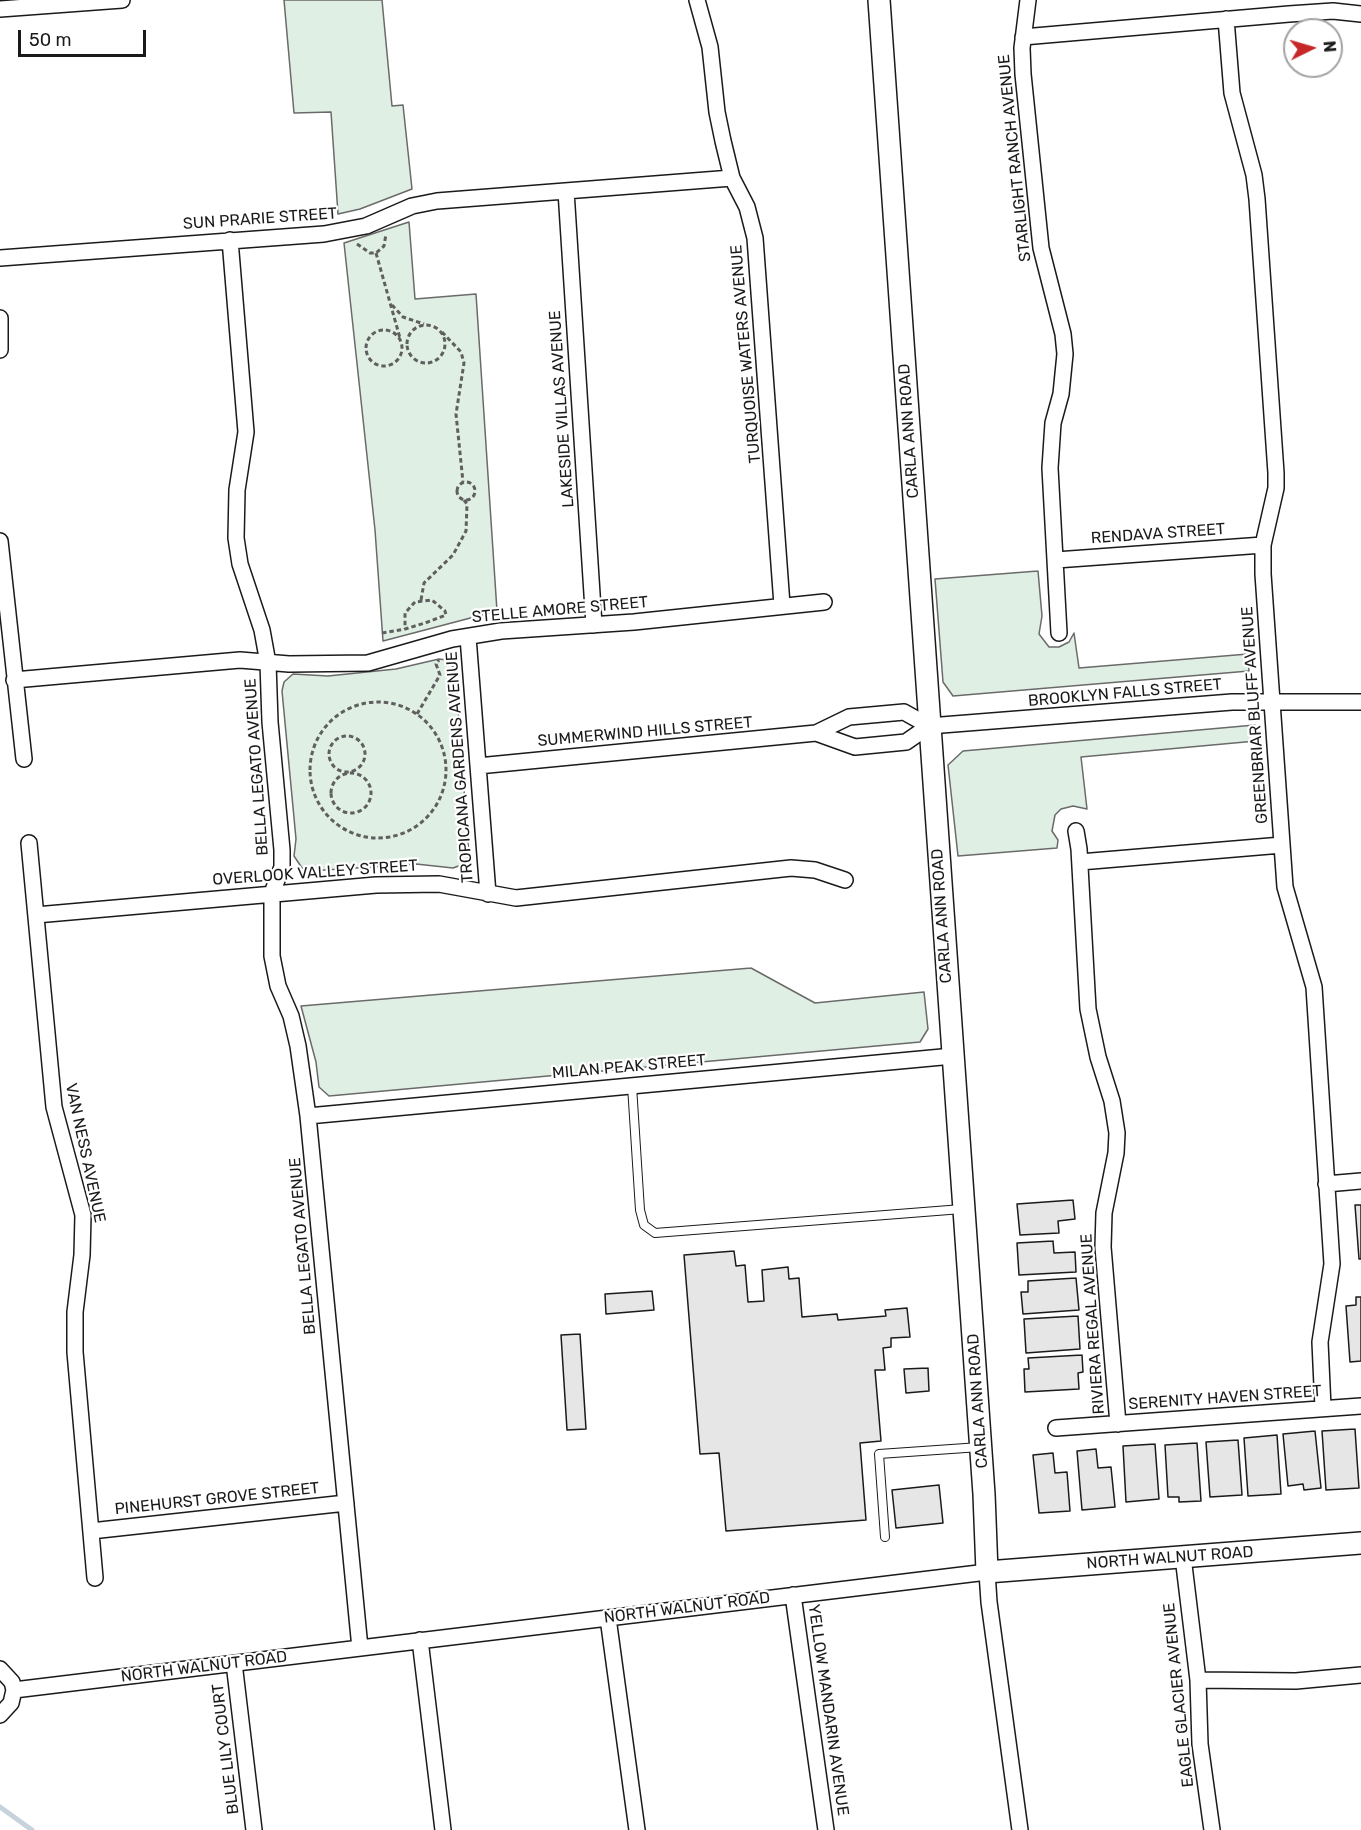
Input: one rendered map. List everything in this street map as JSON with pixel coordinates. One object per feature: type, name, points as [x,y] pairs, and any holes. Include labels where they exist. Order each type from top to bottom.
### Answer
[{"type":"street","points":[[0,9],[122,0]]},
{"type":"street","name":"TURQUOISE WATERS AVENUE","points":[[697,0],[710,47],[717,112],[732,178],[747,207],[755,238],[782,605]]},
{"type":"street","name":"CARLA ANN ROAD","points":[[879,0],[928,726],[981,1447],[989,1602],[1020,1830]]},
{"type":"street","name":"STARLIGHT RANCH AVENUE","points":[[1028,0],[1023,37],[1023,74],[1041,248],[1063,334],[1065,354],[1061,394],[1053,423],[1050,468],[1059,633]]},
{"type":"street","points":[[1023,37],[1333,11],[1361,14]]},
{"type":"street","name":"GREENBRIAR BLUFF AVENUE","points":[[1226,19],[1232,93],[1254,175],[1257,199],[1276,473],[1276,488],[1263,545],[1263,574],[1285,887],[1314,987],[1332,1264],[1320,1342],[1323,1408]]},
{"type":"street","name":"SUN PRARIE STREET","points":[[0,258],[343,231],[366,226],[412,206],[437,201],[732,178]]},
{"type":"street","name":"LAKESIDE VILLAS AVENUE","points":[[566,191],[594,625]]},
{"type":"street","name":"BELLA LEGATO AVENUE","points":[[230,240],[246,432],[237,490],[236,538],[240,564],[262,630],[268,663],[270,722],[282,858],[282,867],[272,893],[272,956],[278,986],[291,1016],[298,1046],[308,1116],[360,1648]]},
{"type":"street","points":[[0,318],[0,350]]},
{"type":"street","points":[[0,541],[24,759]]},
{"type":"street","name":"RENDAVA STREET","points":[[1056,560],[1263,545]]},
{"type":"street","name":"STELLE AMORE STREET","points":[[14,680],[240,660],[268,663],[368,663],[452,639],[501,631],[594,625],[824,602]]},
{"type":"street","name":"TROPICANA GARDENS AVENUE","points":[[468,637],[488,894]]},
{"type":"street","name":"BROOKLYN FALLS STREET","points":[[928,726],[1271,701],[1361,702]]},
{"type":"street","name":"SUMMERWIND HILLS STREET","points":[[478,766],[816,733],[849,717],[904,712],[928,726],[906,742],[855,747],[816,733]]},
{"type":"street","name":"RIVIERA REGAL AVENUE","points":[[1076,831],[1080,862],[1088,1009],[1117,1133],[1116,1153],[1104,1214],[1103,1247],[1118,1424]]},
{"type":"street","name":"VAN NESS AVENUE","points":[[29,843],[54,1107],[83,1215],[74,1343],[95,1578]]},
{"type":"street","points":[[1080,862],[1282,845]]},
{"type":"street","name":"OVERLOOK VALLEY STREET","points":[[36,915],[272,893],[412,884],[439,884],[488,894],[537,898],[791,868],[815,870],[845,880]]},
{"type":"street","name":"MILAN PEAK STREET","points":[[308,1116],[632,1084],[952,1056]]},
{"type":"street","points":[[1326,1184],[1361,1182]]},
{"type":"street","name":"SERENITY HAVEN STREET","points":[[1056,1428],[1361,1406]]},
{"type":"street","name":"PINEHURST GROVE STREET","points":[[91,1531],[346,1503]]},
{"type":"street","name":"NORTH WALNUT ROAD","points":[[14,1690],[987,1572],[1361,1543]]},
{"type":"street","name":"EAGLE GLACIER AVENUE","points":[[1183,1557],[1198,1680],[1200,1744],[1212,1830]]},
{"type":"street","name":"YELLOW MANDARIN AVENUE","points":[[793,1595],[826,1830]]},
{"type":"street","points":[[608,1618],[637,1830]]},
{"type":"street","points":[[420,1641],[443,1830]]},
{"type":"street","name":"BLUE LILY COURT","points":[[234,1663],[254,1830]]},
{"type":"street","points":[[0,1669],[12,1682],[14,1690],[11,1703],[0,1715]]},
{"type":"street","points":[[1198,1680],[1296,1681],[1361,1675]]},
{"type":"lane","points":[[632,1084],[640,1210],[644,1225],[655,1233],[963,1209]]},
{"type":"lane","points":[[885,1537],[879,1454],[981,1447]]},
{"type":"path","points":[[376,252],[401,342],[401,354],[394,364],[376,366],[367,358],[365,346],[375,332],[387,330],[401,342]]},
{"type":"path","points":[[390,304],[403,317],[442,332],[461,352],[464,363],[456,414],[463,482],[457,489],[458,495],[467,504],[466,531],[453,555],[424,583],[421,600]]},
{"type":"path","points":[[431,326],[419,326],[410,335],[408,347],[414,358],[425,363],[441,356],[446,344],[442,332]]},
{"type":"path","points":[[463,482],[471,483],[476,490],[471,498],[464,500]]},
{"type":"path","points":[[382,633],[405,629],[446,615],[439,604],[432,600],[421,600],[408,606],[405,629]]},
{"type":"path","points":[[417,714],[440,675],[436,664],[452,639]]},
{"type":"path","points":[[387,701],[417,714],[429,723],[441,741],[446,762],[445,784],[438,804],[424,821],[406,833],[384,839],[363,837],[343,829],[325,814],[313,793],[309,770],[313,747],[324,726],[342,711],[364,702],[387,701]]},
{"type":"path","points":[[349,772],[334,781],[330,794],[340,811],[353,813],[360,811],[369,802],[371,789],[364,777],[349,772],[337,769],[329,759],[330,747],[342,736],[359,739],[365,749],[364,761],[355,770],[349,772]]},
{"type":"green space","points":[[284,0],[382,0],[392,106],[403,105],[412,189],[360,209],[338,214],[331,112],[294,113]]},
{"type":"green space","points":[[409,222],[415,299],[476,294],[497,611],[383,641],[375,530],[344,243]]},
{"type":"green space","points":[[1038,571],[1042,616],[1039,634],[1049,647],[1059,647],[1069,642],[1074,633],[1079,668],[1248,654],[1249,671],[953,696],[943,682],[935,579]]},
{"type":"green space","points":[[439,659],[447,660],[455,669],[469,856],[464,864],[453,868],[416,864],[310,871],[302,868],[294,856],[296,839],[282,691],[284,682],[293,674],[328,676],[396,669]]},
{"type":"green space","points":[[1255,725],[1256,741],[1081,757],[1087,809],[1073,806],[1061,809],[1055,815],[1052,831],[1058,840],[1057,848],[958,856],[948,765],[963,751]]},
{"type":"green space","points":[[751,968],[815,1003],[924,992],[928,1029],[920,1042],[329,1096],[319,1087],[316,1062],[301,1006]]},
{"type":"building","points":[[1073,1200],[1075,1219],[1058,1221],[1059,1233],[1020,1235],[1017,1204]]},
{"type":"building","points":[[1355,1205],[1361,1205],[1361,1259],[1359,1259]]},
{"type":"building","points":[[1053,1241],[1054,1253],[1075,1252],[1076,1272],[1019,1275],[1017,1243]]},
{"type":"building","points":[[734,1251],[736,1266],[745,1265],[748,1302],[764,1301],[762,1270],[788,1267],[789,1279],[799,1278],[802,1317],[837,1314],[838,1320],[886,1316],[885,1310],[907,1308],[910,1337],[891,1338],[891,1347],[883,1348],[885,1370],[875,1370],[881,1441],[860,1443],[866,1520],[726,1531],[719,1453],[700,1454],[684,1255]]},
{"type":"building","points":[[1076,1278],[1079,1310],[1023,1314],[1021,1292],[1028,1292],[1028,1281]]},
{"type":"building","points":[[652,1291],[654,1310],[606,1314],[605,1294]]},
{"type":"building","points":[[1356,1297],[1361,1297],[1361,1361],[1350,1362],[1346,1306],[1356,1305]]},
{"type":"building","points":[[1078,1316],[1080,1349],[1026,1353],[1024,1319]]},
{"type":"building","points":[[580,1334],[586,1429],[567,1430],[561,1335]]},
{"type":"building","points":[[1082,1355],[1083,1372],[1078,1373],[1079,1389],[1025,1392],[1024,1369],[1029,1369],[1028,1358]]},
{"type":"building","points":[[928,1368],[929,1391],[906,1393],[904,1369]]},
{"type":"building","points":[[1355,1429],[1359,1488],[1326,1490],[1322,1431]]},
{"type":"building","points":[[1315,1431],[1321,1488],[1304,1490],[1303,1484],[1288,1486],[1283,1434]]},
{"type":"building","points":[[1277,1435],[1281,1494],[1248,1496],[1244,1438]]},
{"type":"building","points":[[1238,1440],[1242,1495],[1210,1497],[1206,1442]]},
{"type":"building","points":[[1197,1443],[1201,1501],[1179,1502],[1179,1497],[1168,1497],[1165,1445]]},
{"type":"building","points":[[1155,1444],[1159,1499],[1126,1502],[1123,1446]]},
{"type":"building","points":[[1096,1449],[1098,1468],[1111,1467],[1115,1507],[1082,1510],[1077,1451]]},
{"type":"building","points":[[1053,1453],[1055,1473],[1067,1472],[1070,1511],[1039,1513],[1033,1455]]},
{"type":"building","points":[[939,1485],[943,1523],[896,1528],[892,1490]]},
{"type":"waterway","points":[[0,1807],[32,1830]]}]
